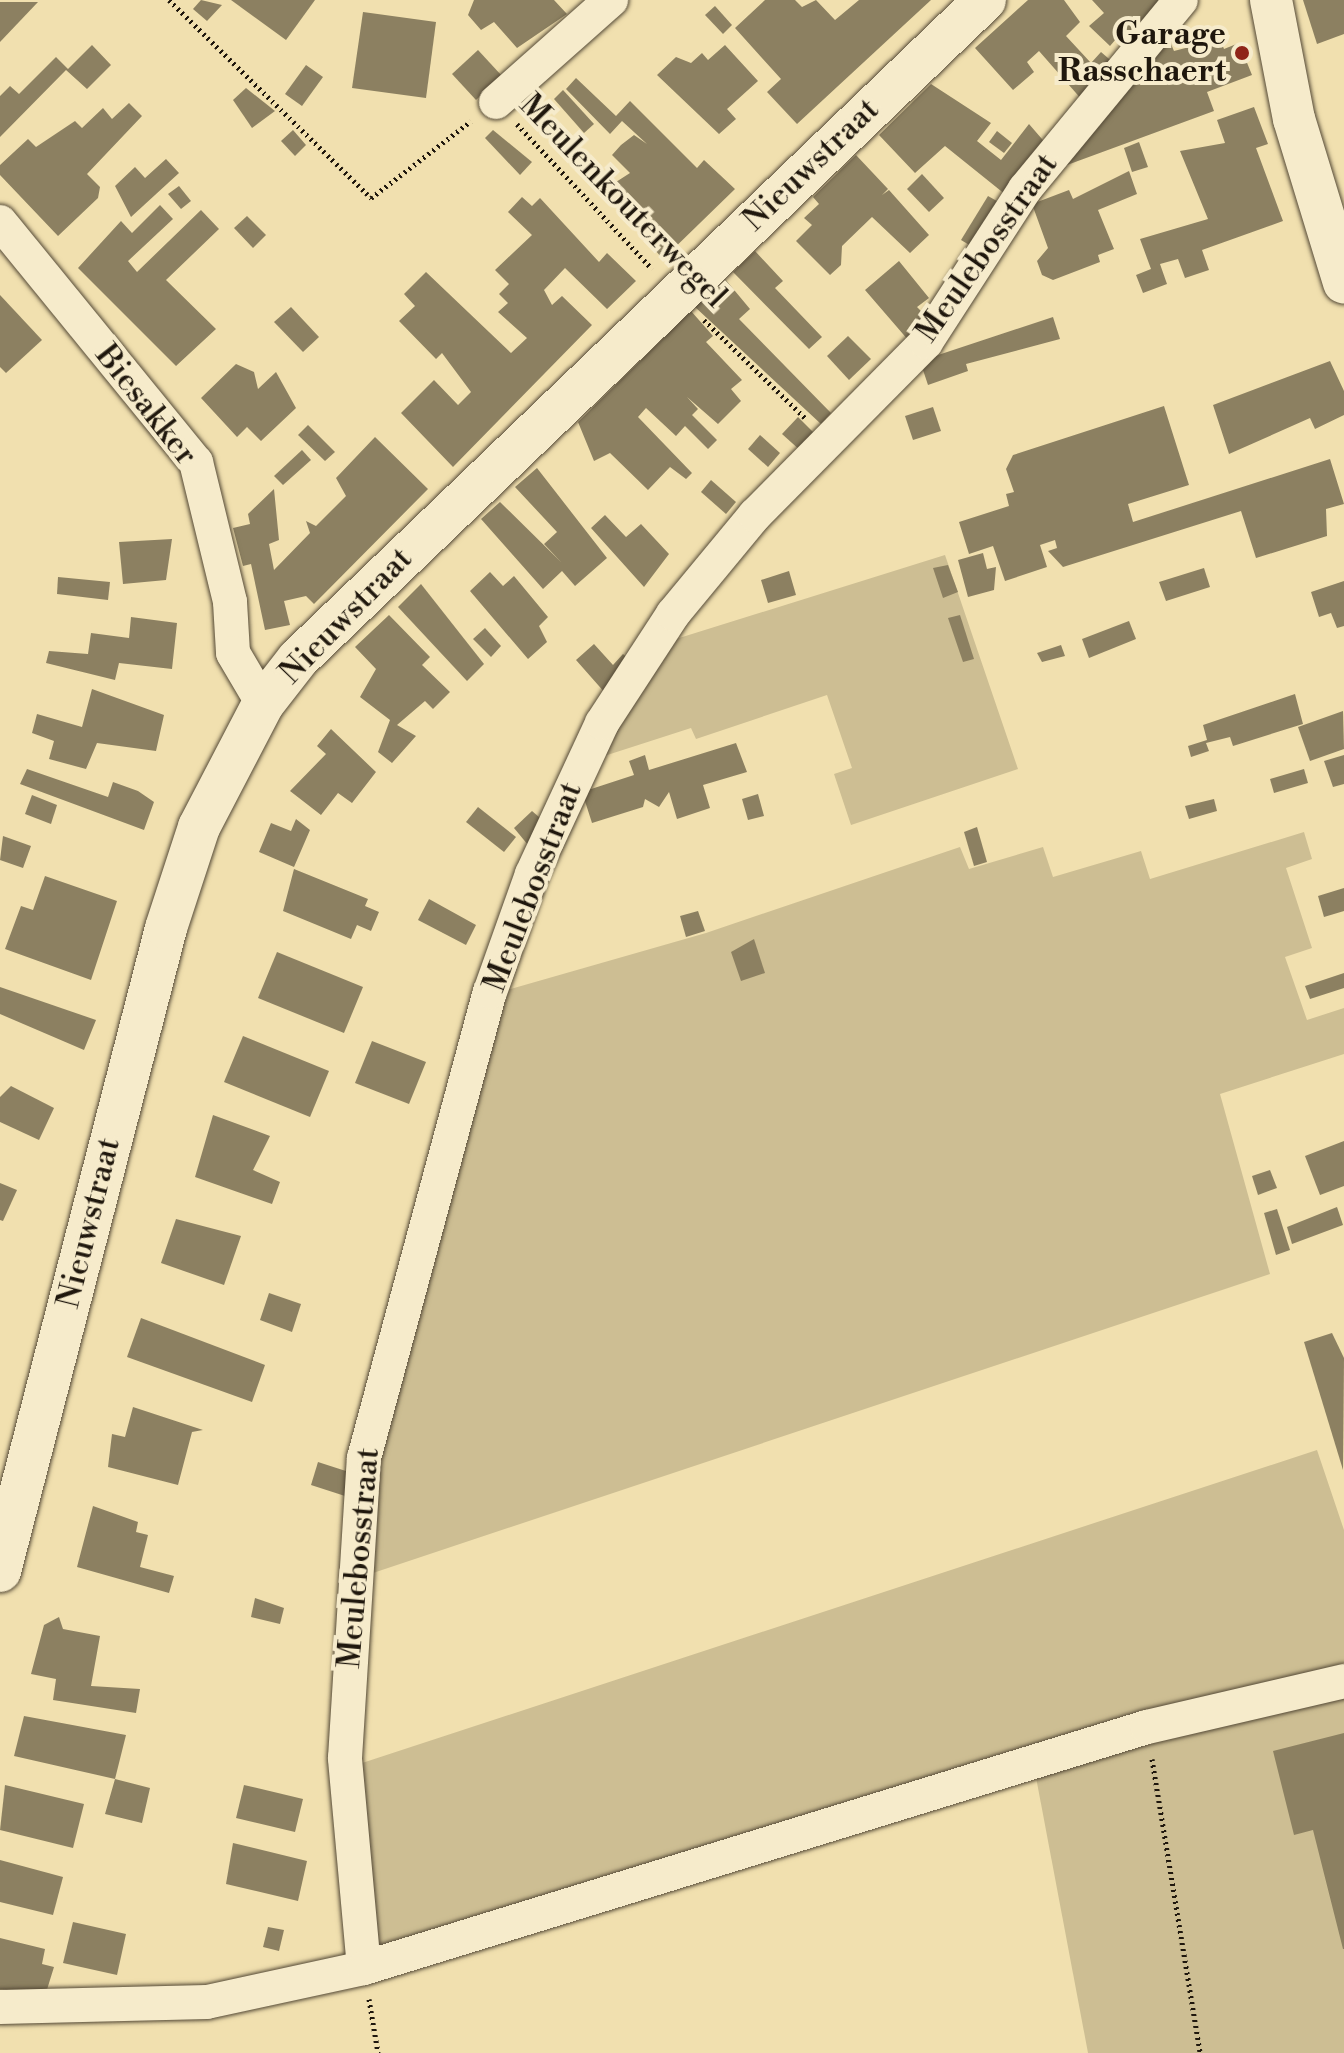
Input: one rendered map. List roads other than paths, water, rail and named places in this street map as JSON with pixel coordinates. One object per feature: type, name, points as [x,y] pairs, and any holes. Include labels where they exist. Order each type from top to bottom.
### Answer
[{"type":"street","points":[[496,102],[611,0]]},
{"type":"street","name":"Nieuwstraat","points":[[0,1571],[166,928],[199,827],[263,704],[298,659],[678,291],[985,0]]},
{"type":"street","name":"Meulebosstraat","points":[[364,1968],[345,1758],[364,1458],[490,992],[565,798],[633,671],[755,515],[926,342],[1025,189],[1181,0]]},
{"type":"street","points":[[1271,0],[1294,119],[1344,283]]},
{"type":"street","name":"Biesakker","points":[[0,222],[196,462],[230,602],[233,653],[263,704]]},
{"type":"street","points":[[0,2007],[207,2002],[364,1968],[1147,1727],[1344,1681]]},
{"type":"place","name":"Garage Rasschaert","points":[[1242,53]]}]
